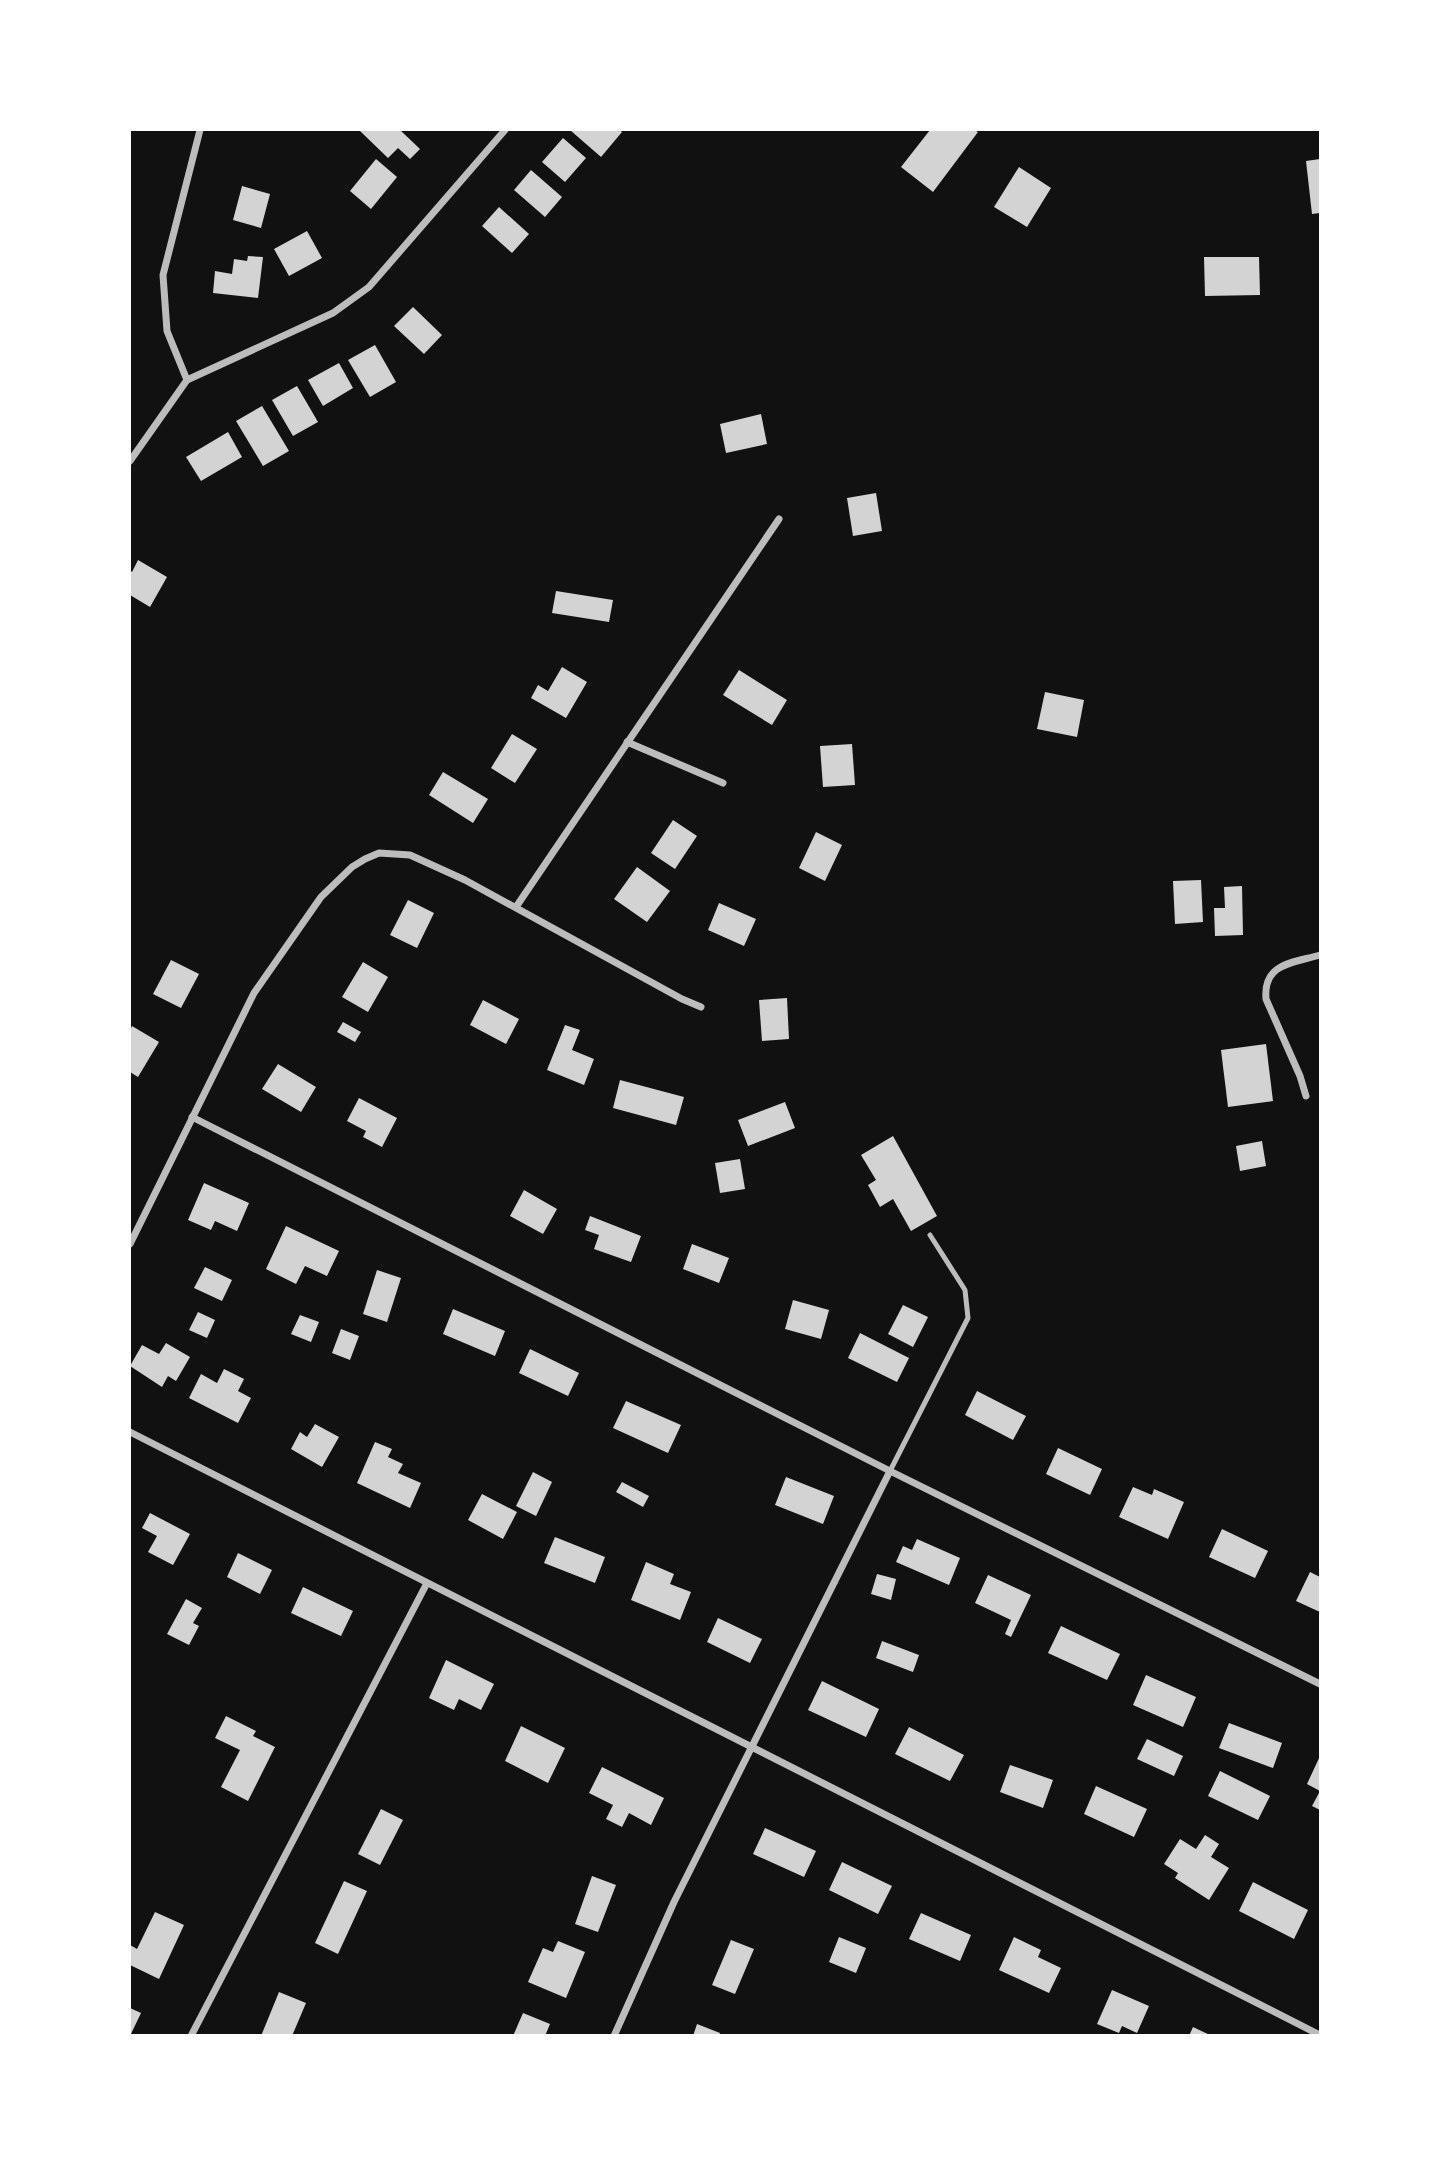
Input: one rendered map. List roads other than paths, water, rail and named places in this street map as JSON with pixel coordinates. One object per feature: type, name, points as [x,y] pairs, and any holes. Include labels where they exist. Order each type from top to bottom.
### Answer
[{"type":"street","points":[[187,380],[167,331],[163,275],[200,130]]},
{"type":"street","points":[[130,461],[187,380],[333,313],[369,287],[505,130]]},
{"type":"street","points":[[516,907],[779,519]]},
{"type":"street","points":[[627,742],[723,783]]},
{"type":"street","points":[[130,1244],[254,993],[321,897],[352,867],[379,853],[410,855],[465,880],[701,1007]]},
{"type":"street","points":[[1306,1096],[1266,999],[1265,986],[1269,975],[1281,966],[1321,955]]},
{"type":"street","points":[[192,1117],[890,1471],[1321,1684]]},
{"type":"street","points":[[130,1432],[1321,2035]]},
{"type":"street","points":[[614,2035],[674,1902],[890,1471]]},
{"type":"street","points":[[191,2035],[427,1583]]},
{"type":"lane","points":[[890,1471],[968,1318],[965,1290],[930,1235]]}]
